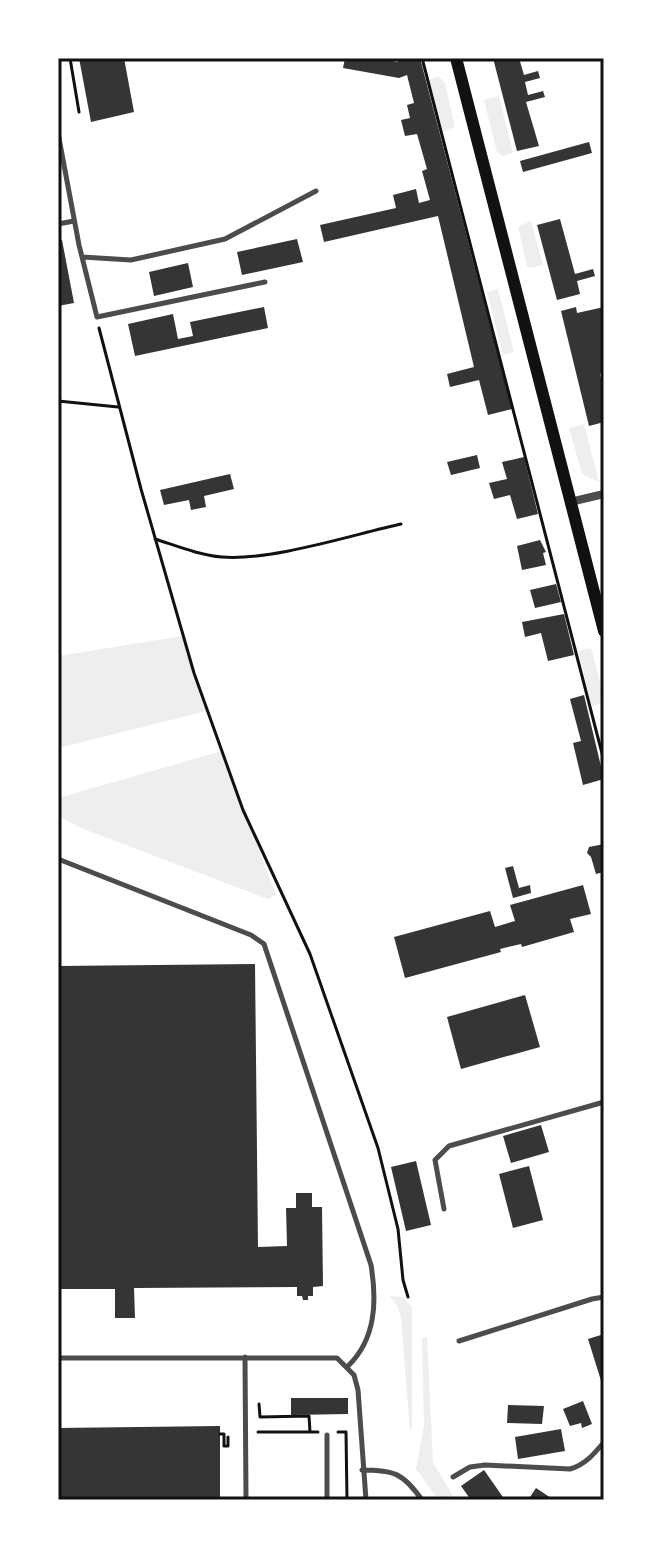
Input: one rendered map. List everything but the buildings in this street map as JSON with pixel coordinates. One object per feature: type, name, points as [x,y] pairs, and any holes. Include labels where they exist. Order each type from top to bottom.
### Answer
[{"type":"main road","points":[[456,58],[604,631]]},
{"type":"street","points":[[570,502],[604,494]]},
{"type":"lane","points":[[58,133],[74,221],[97,317],[265,282]]},
{"type":"lane","points":[[82,257],[131,260],[225,239],[316,191]]},
{"type":"lane","points":[[58,224],[74,221]]},
{"type":"lane","points":[[58,859],[251,935],[264,944],[371,1265],[375,1290],[371,1327],[363,1349],[348,1366]]},
{"type":"lane","points":[[444,1209],[435,1160],[449,1146],[604,1102]]},
{"type":"lane","points":[[459,1341],[604,1297]]},
{"type":"lane","points":[[245,1357],[246,1500]]},
{"type":"lane","points":[[58,1358],[337,1358],[354,1375],[358,1390],[366,1500]]},
{"type":"lane","points":[[327,1435],[327,1500]]},
{"type":"lane","points":[[453,1477],[470,1467],[485,1465],[570,1469],[580,1466],[604,1442]]},
{"type":"lane","points":[[362,1470],[399,1475],[422,1500]]},
{"type":"path","points":[[70,58],[79,112]]},
{"type":"path","points":[[422,58],[604,761]]},
{"type":"path","points":[[74,81],[83,80]]},
{"type":"path","points":[[97,317],[155,539],[194,673],[240,801],[306,943],[378,1148],[398,1229],[403,1280],[408,1297]]},
{"type":"path","points":[[58,401],[120,407]]},
{"type":"path","points":[[155,539],[195,552],[224,557],[268,554],[401,524]]},
{"type":"path","points":[[259,1404],[260,1417],[309,1416],[310,1432]]},
{"type":"path","points":[[220,1434],[224,1434],[224,1446],[228,1446],[228,1437]]},
{"type":"shaded area","points":[[438,76],[445,83],[455,127],[443,131],[429,80]]},
{"type":"shaded area","points":[[499,96],[513,153],[503,156],[497,152],[484,100]]},
{"type":"shaded area","points":[[531,221],[543,265],[530,268],[518,227]]},
{"type":"shaded area","points":[[498,289],[514,352],[503,355],[487,292]]},
{"type":"shaded area","points":[[584,424],[599,482],[582,474],[569,428]]},
{"type":"shaded area","points":[[183,636],[207,711],[58,748],[58,656]]},
{"type":"shaded area","points":[[591,648],[604,697],[604,702],[592,706],[578,651]]},
{"type":"shaded area","points":[[222,751],[276,895],[268,899],[81,828],[58,816],[58,798]]},
{"type":"shaded area","points":[[390,1296],[403,1297],[412,1307],[410,1431],[401,1318]]},
{"type":"shaded area","points":[[427,1337],[433,1462],[455,1500],[439,1500],[416,1469],[424,1426],[422,1338]]}]
